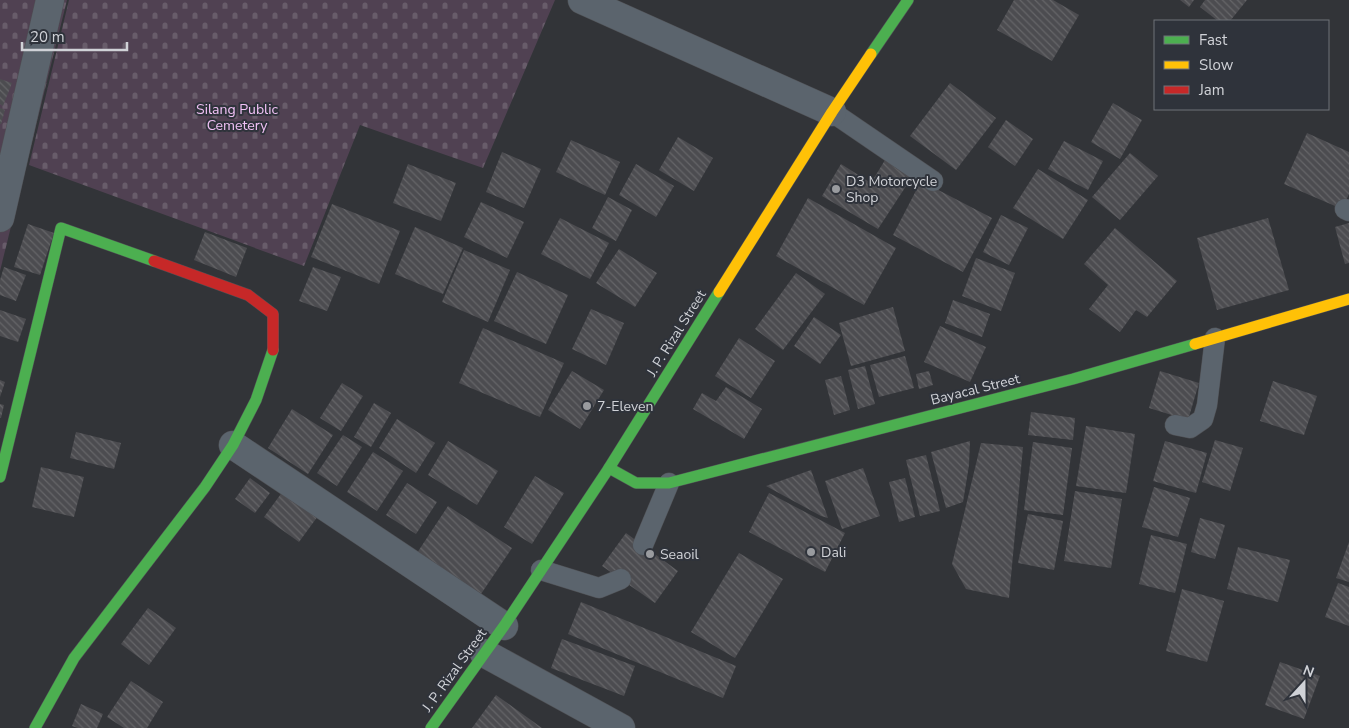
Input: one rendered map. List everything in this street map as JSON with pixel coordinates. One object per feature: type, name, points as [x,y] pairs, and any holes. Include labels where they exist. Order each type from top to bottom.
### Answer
[{"type":"main road","name":"J. P. Rizal Street","points":[[431,728],[504,626],[609,468],[832,112],[908,0]]},
{"type":"main road","points":[[0,477],[61,228],[248,295],[273,314],[274,348],[256,400],[233,445],[205,487],[74,658],[35,728]]},
{"type":"main road","name":"Bayacal Street","points":[[609,468],[636,483],[669,483],[1072,379],[1349,299]]},
{"type":"street","points":[[0,218],[50,0]]},
{"type":"street","points":[[582,0],[832,112]]},
{"type":"street","points":[[233,445],[504,626]]},
{"type":"street","points":[[484,653],[621,728]]},
{"type":"lane","points":[[832,112],[934,181]]},
{"type":"lane","points":[[1175,426],[1190,428],[1203,419],[1208,405],[1215,338]]},
{"type":"lane","points":[[643,546],[669,483]]},
{"type":"lane","points":[[541,570],[599,588],[621,579]]},
{"type":"green space","points":[[0,0],[67,0],[0,271]]},
{"type":"green space","name":"Silang Public Cemetery","points":[[69,0],[555,0],[483,168],[360,125],[304,266],[29,165]]},
{"type":"building","points":[[1014,0],[1053,0],[1079,15],[1052,61],[997,30]]},
{"type":"building","points":[[1180,0],[1194,0],[1189,7]]},
{"type":"building","points":[[1205,0],[1247,0],[1231,20],[1217,20],[1200,7]]},
{"type":"building","points":[[0,79],[12,83],[3,106],[0,104]]},
{"type":"building","points":[[950,83],[996,118],[956,170],[910,136]]},
{"type":"building","points":[[1113,103],[1142,120],[1120,159],[1091,142]]},
{"type":"building","points":[[0,108],[5,110],[1,124],[0,124]]},
{"type":"building","points":[[1006,120],[1033,139],[1015,166],[988,147]]},
{"type":"building","points":[[1307,133],[1349,152],[1349,194],[1342,209],[1284,184]]},
{"type":"building","points":[[678,137],[713,158],[694,191],[659,170]]},
{"type":"building","points":[[571,140],[620,162],[605,195],[556,172]]},
{"type":"building","points":[[1064,141],[1103,161],[1088,190],[1048,169]]},
{"type":"building","points":[[502,152],[541,169],[524,208],[486,192]]},
{"type":"building","points":[[1130,153],[1158,176],[1120,220],[1092,197]]},
{"type":"building","points":[[885,160],[912,177],[878,229],[822,196],[841,164],[871,183]]},
{"type":"building","points":[[408,164],[456,183],[441,221],[393,203]]},
{"type":"building","points":[[636,164],[674,186],[656,217],[619,195]]},
{"type":"building","points":[[1038,169],[1088,200],[1063,239],[1013,208]]},
{"type":"building","points":[[921,181],[992,218],[963,272],[893,235]]},
{"type":"building","points":[[608,197],[632,210],[616,241],[592,228]]},
{"type":"building","points":[[808,198],[896,248],[864,305],[776,256]]},
{"type":"building","points":[[481,202],[524,222],[507,258],[464,237]]},
{"type":"building","points":[[332,204],[400,231],[379,284],[311,257]]},
{"type":"building","points":[[1001,215],[1028,228],[1009,265],[983,252]]},
{"type":"building","points":[[560,218],[609,243],[590,279],[541,254]]},
{"type":"building","points":[[1268,218],[1289,290],[1217,310],[1197,238]]},
{"type":"building","points":[[1349,223],[1349,263],[1345,264],[1335,227]]},
{"type":"building","points":[[28,224],[54,233],[40,275],[14,267]]},
{"type":"building","points":[[415,227],[463,248],[443,294],[395,274]]},
{"type":"building","points":[[1115,228],[1177,281],[1147,317],[1136,310],[1120,332],[1089,309],[1108,285],[1084,264]]},
{"type":"building","points":[[205,232],[247,248],[236,277],[194,260]]},
{"type":"building","points":[[619,249],[657,273],[635,307],[596,283]]},
{"type":"building","points":[[464,250],[510,270],[488,322],[442,302]]},
{"type":"building","points":[[976,258],[1015,273],[1001,311],[962,296]]},
{"type":"building","points":[[4,267],[26,275],[16,301],[0,295],[0,280]]},
{"type":"building","points":[[313,267],[341,277],[327,311],[299,301]]},
{"type":"building","points":[[517,272],[568,295],[546,344],[494,321]]},
{"type":"building","points":[[796,273],[825,294],[783,350],[755,329]]},
{"type":"building","points":[[953,300],[990,314],[982,337],[945,323]]},
{"type":"building","points":[[893,307],[905,351],[851,366],[839,323]]},
{"type":"building","points":[[591,309],[624,323],[606,365],[572,349]]},
{"type":"building","points":[[0,310],[26,319],[18,342],[0,336]]},
{"type":"building","points":[[814,317],[841,335],[820,364],[794,346]]},
{"type":"building","points":[[940,326],[986,347],[970,382],[924,362]]},
{"type":"building","points":[[483,328],[564,363],[540,417],[459,383]]},
{"type":"building","points":[[739,338],[775,361],[751,398],[715,376]]},
{"type":"building","points":[[905,356],[914,388],[879,397],[870,365]]},
{"type":"building","points":[[865,366],[875,404],[858,409],[848,370]]},
{"type":"building","points":[[572,371],[604,390],[580,429],[548,410]]},
{"type":"building","points":[[929,371],[933,385],[919,389],[916,374]]},
{"type":"building","points":[[1160,371],[1199,383],[1188,420],[1149,408]]},
{"type":"building","points":[[841,376],[850,410],[834,415],[825,380]]},
{"type":"building","points":[[0,380],[5,382],[0,397]]},
{"type":"building","points":[[1273,381],[1317,396],[1304,435],[1260,421]]},
{"type":"building","points":[[342,383],[363,396],[341,431],[320,418]]},
{"type":"building","points":[[726,387],[762,409],[744,439],[693,409],[702,393],[716,401]]},
{"type":"building","points":[[374,403],[391,413],[371,447],[354,437]]},
{"type":"building","points":[[0,404],[4,405],[1,418],[0,418]]},
{"type":"building","points":[[292,409],[333,435],[308,474],[268,448]]},
{"type":"building","points":[[1031,412],[1075,418],[1073,440],[1028,435]]},
{"type":"building","points":[[397,419],[435,443],[416,473],[379,448]]},
{"type":"building","points":[[1086,426],[1135,434],[1126,493],[1076,486]]},
{"type":"building","points":[[76,432],[121,443],[114,469],[70,458]]},
{"type":"building","points":[[343,435],[362,447],[337,486],[317,473]]},
{"type":"building","points":[[1215,440],[1243,448],[1230,491],[1202,482]]},
{"type":"building","points":[[448,441],[498,471],[477,505],[428,475]]},
{"type":"building","points":[[970,441],[969,465],[963,502],[946,508],[931,452]]},
{"type":"building","points":[[1165,441],[1207,453],[1196,493],[1153,481]]},
{"type":"building","points":[[1033,442],[1072,448],[1063,515],[1024,510]]},
{"type":"building","points":[[981,443],[1023,447],[1009,598],[966,589],[952,564]]},
{"type":"building","points":[[373,452],[403,471],[377,511],[347,492]]},
{"type":"building","points":[[926,455],[940,511],[920,516],[906,460]]},
{"type":"building","points":[[41,467],[84,477],[74,517],[32,507]]},
{"type":"building","points":[[863,468],[880,516],[842,529],[825,481]]},
{"type":"building","points":[[811,470],[828,518],[766,486]]},
{"type":"building","points":[[535,476],[564,493],[532,544],[504,527]]},
{"type":"building","points":[[250,478],[270,493],[255,513],[235,499]]},
{"type":"building","points":[[905,478],[915,517],[899,522],[889,482]]},
{"type":"building","points":[[407,483],[437,502],[416,534],[386,515]]},
{"type":"building","points":[[1154,487],[1190,498],[1178,537],[1142,527]]},
{"type":"building","points":[[283,491],[318,516],[299,542],[264,517]]},
{"type":"building","points":[[1075,491],[1122,499],[1111,568],[1064,561]]},
{"type":"building","name":"Dali","points":[[769,493],[845,533],[825,572],[749,532]]},
{"type":"building","points":[[448,506],[512,548],[481,594],[417,553]]},
{"type":"building","points":[[1028,514],[1063,521],[1054,570],[1018,563]]},
{"type":"building","points":[[1200,518],[1225,525],[1215,559],[1191,552]]},
{"type":"building","points":[[626,533],[678,571],[655,603],[602,566]]},
{"type":"building","points":[[1151,535],[1187,544],[1175,593],[1139,584]]},
{"type":"building","points":[[1349,542],[1349,582],[1336,578]]},
{"type":"building","points":[[1238,547],[1290,560],[1278,602],[1227,589]]},
{"type":"building","points":[[739,553],[783,579],[735,658],[691,632]]},
{"type":"building","points":[[1338,583],[1349,587],[1349,626],[1325,617]]},
{"type":"building","points":[[1182,589],[1224,601],[1207,662],[1166,651]]},
{"type":"building","points":[[581,602],[736,666],[723,698],[568,634]]},
{"type":"building","points":[[148,608],[176,628],[149,665],[121,644]]},
{"type":"building","points":[[562,639],[635,666],[624,696],[551,668]]},
{"type":"building","points":[[1280,662],[1320,676],[1304,719],[1265,705]]},
{"type":"building","points":[[131,681],[163,702],[147,728],[124,728],[107,717]]},
{"type":"building","points":[[496,695],[542,728],[472,728]]},
{"type":"building","points":[[81,704],[103,714],[97,728],[78,728],[72,726]]},
{"type":"traffic: fast","points":[[871,54],[908,0]]},
{"type":"traffic: fast","points":[[0,477],[61,228],[154,261]]},
{"type":"traffic: fast","points":[[431,728],[504,626],[609,468],[719,292]]},
{"type":"traffic: fast","points":[[609,468],[636,483],[669,483],[1073,379],[1195,344]]},
{"type":"traffic: fast","points":[[35,728],[74,658],[205,487],[233,445],[256,400],[273,350]]},
{"type":"traffic: slow","points":[[719,292],[832,112],[871,54]]},
{"type":"traffic: slow","points":[[1195,344],[1349,299]]},
{"type":"traffic: jam","points":[[154,261],[248,295],[273,314],[273,350]]},
{"type":"place","name":"D3 Motorcycle Shop","points":[[836,189]]},
{"type":"place","name":"7-Eleven","points":[[587,406]]},
{"type":"place","name":"Dali","points":[[811,552]]},
{"type":"place","name":"Seaoil","points":[[650,554]]}]
